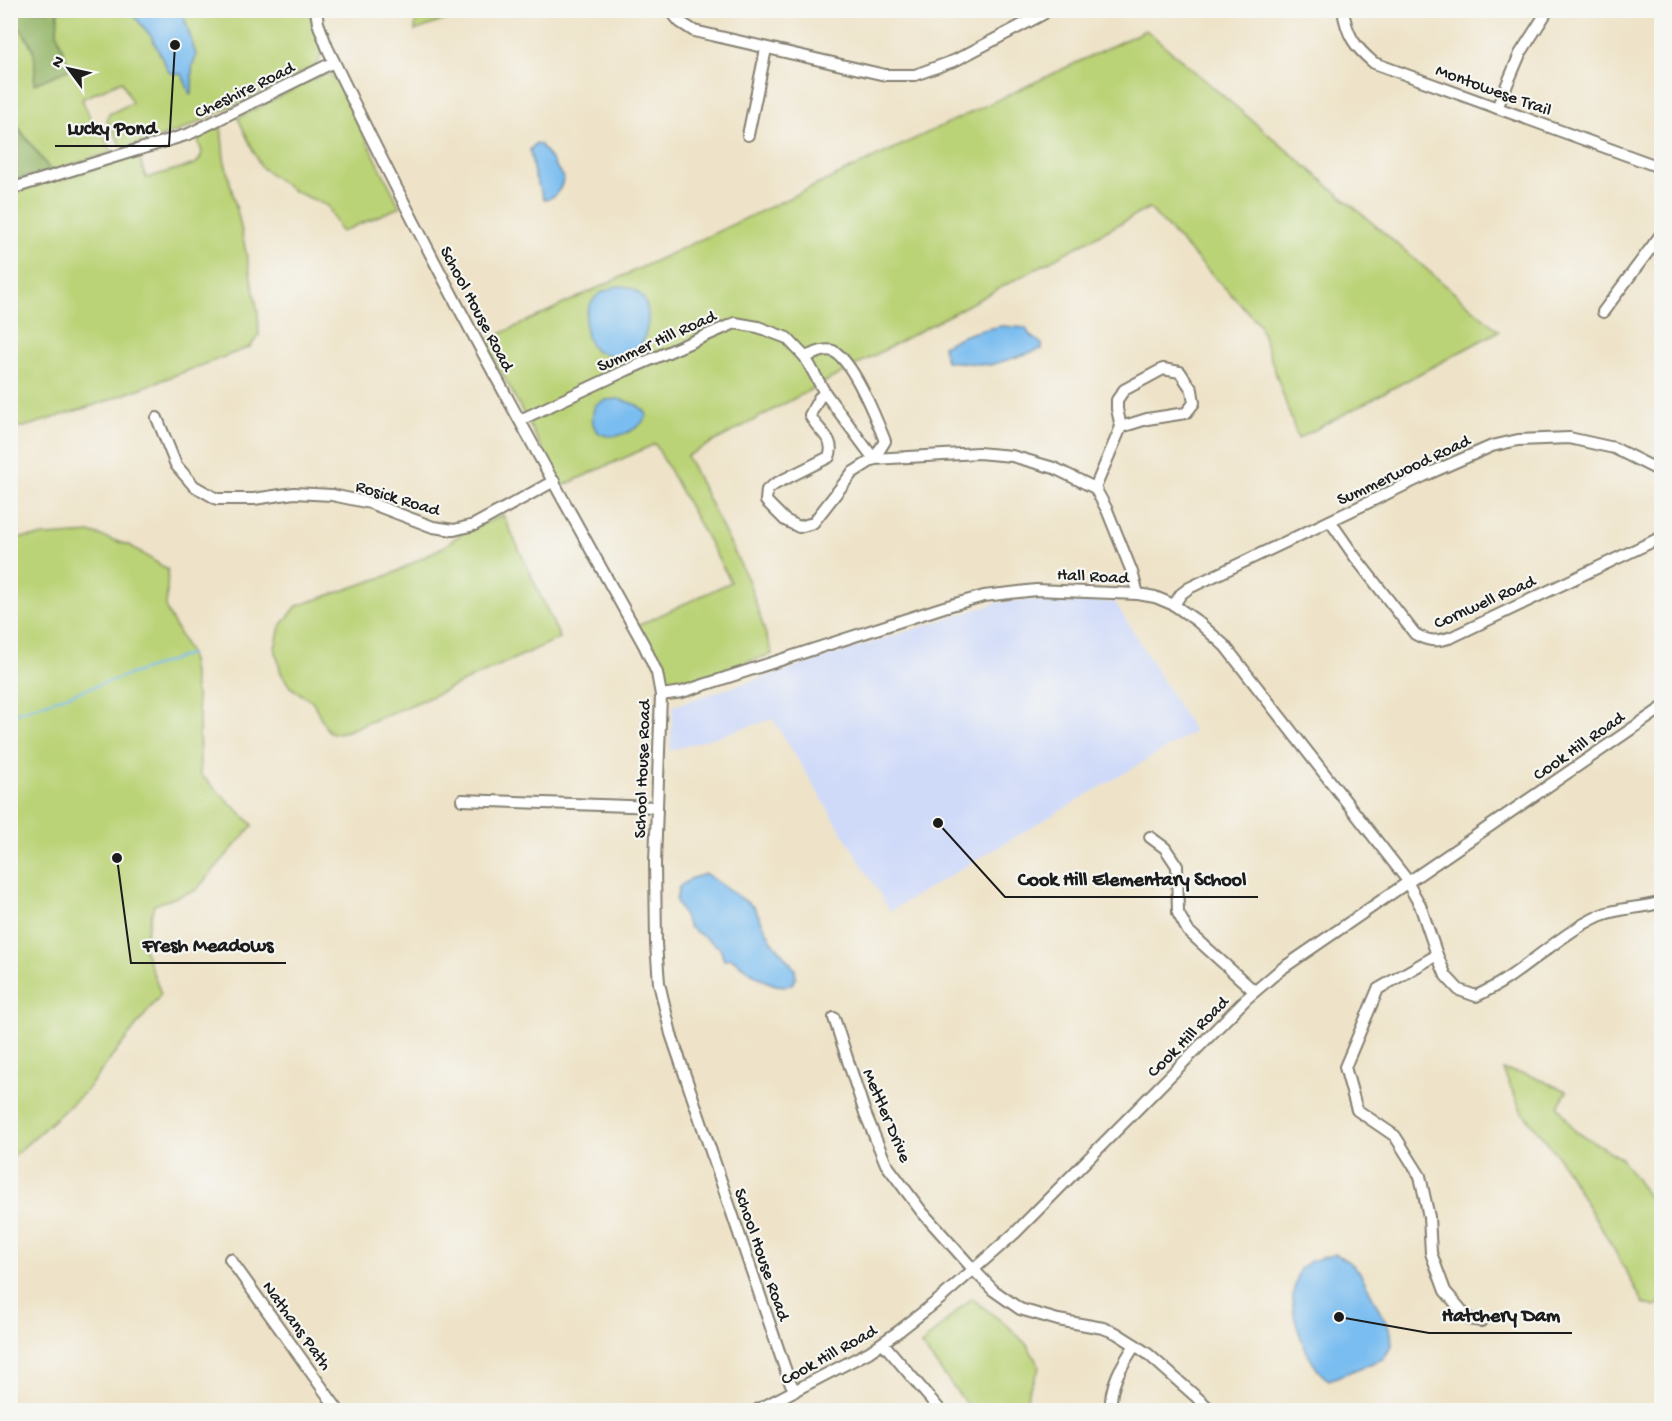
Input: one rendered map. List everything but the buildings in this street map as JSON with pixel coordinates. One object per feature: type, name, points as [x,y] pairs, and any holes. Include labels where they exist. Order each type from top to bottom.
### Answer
[{"type":"street","points":[[316,10],[322,35],[334,62]]},
{"type":"street","points":[[670,10],[680,22],[694,30],[766,49],[885,75],[915,75],[956,60],[1043,14],[1046,10]]},
{"type":"street","name":"Montowese Trail","points":[[1343,10],[1346,29],[1359,51],[1374,63],[1662,168]]},
{"type":"street","points":[[1497,108],[1520,54],[1548,10]]},
{"type":"street","points":[[748,135],[766,49]]},
{"type":"street","name":"Cheshire Road","points":[[10,189],[189,134],[334,62]]},
{"type":"street","name":"School House Road","points":[[334,62],[409,213],[644,645],[657,673],[661,695],[655,863],[656,944],[664,1013],[772,1334],[795,1391]]},
{"type":"street","points":[[1603,312],[1662,233]]},
{"type":"street","name":"Summer Hill Road","points":[[520,420],[735,323],[758,327],[787,338],[805,357],[825,393],[873,459]]},
{"type":"street","points":[[805,357],[831,351],[841,358],[867,397],[885,441],[873,459],[852,473],[813,524],[799,527],[785,520],[766,501],[767,490],[829,457],[832,450],[830,441],[813,423],[810,415],[819,398],[825,393]]},
{"type":"street","points":[[1095,488],[1121,428],[1117,400],[1124,390],[1163,369],[1180,372],[1192,390],[1194,403],[1186,413],[1147,419],[1121,428]]},
{"type":"street","name":"Rosick Road","points":[[157,418],[176,465],[194,486],[217,499],[254,499],[294,493],[332,495],[370,503],[433,527],[454,530],[474,525],[554,481]]},
{"type":"street","name":"Summerwood Road","points":[[1174,605],[1181,594],[1189,588],[1492,446],[1518,441],[1569,438],[1614,448],[1662,472]]},
{"type":"street","points":[[873,459],[978,453],[1012,456],[1054,468],[1095,488],[1107,510],[1128,561],[1138,594]]},
{"type":"street","name":"Cornwell Road","points":[[1330,521],[1415,634],[1425,640],[1437,642],[1452,637],[1662,537]]},
{"type":"street","name":"Hall Road","points":[[661,695],[682,692],[984,596],[1036,590],[1138,594],[1155,597],[1174,605],[1197,621],[1225,646],[1408,881],[1420,905],[1446,976],[1459,990],[1476,996],[1498,986],[1553,943],[1600,916],[1662,902]]},
{"type":"street","name":"Cook Hill Road","points":[[757,1410],[849,1364],[883,1343],[974,1270],[1034,1215],[1254,992],[1293,960],[1662,708]]},
{"type":"street","points":[[462,800],[657,807]]},
{"type":"street","points":[[1150,837],[1164,849],[1177,866],[1178,913],[1188,931],[1254,992]]},
{"type":"street","points":[[1437,955],[1378,989],[1345,1067],[1357,1110],[1395,1136],[1420,1176],[1429,1217],[1431,1253],[1444,1291],[1469,1319],[1481,1322]]},
{"type":"street","name":"Mettler Drive","points":[[834,1018],[865,1113],[886,1164],[922,1212],[993,1290],[1020,1308],[1058,1320],[1103,1328],[1116,1333],[1148,1354],[1211,1410]]},
{"type":"street","name":"Nathans Path","points":[[230,1259],[338,1410]]},
{"type":"street","points":[[883,1343],[940,1410]]},
{"type":"street","points":[[1111,1410],[1110,1399],[1113,1385],[1135,1345]]},
{"type":"shaded area","points":[[1024,600],[1115,602],[1194,732],[890,911],[773,719],[670,751],[673,706],[1000,602]]},
{"type":"green space","points":[[416,10],[469,11],[415,31]]},
{"type":"green space","points":[[10,11],[58,11],[57,34],[70,69],[34,84],[33,49],[25,35],[11,20]]},
{"type":"green space","points":[[58,11],[130,11],[151,36],[169,72],[182,74],[192,93],[192,67],[196,55],[182,11],[310,11],[321,56],[313,67],[184,129],[123,149],[107,120],[109,114],[132,103],[122,81],[82,99],[92,122],[97,124],[112,152],[51,171],[11,117],[10,20],[23,32],[36,57],[34,84],[69,69],[57,34]]},
{"type":"green space","points":[[1146,30],[1499,331],[1298,439],[1259,324],[1149,208],[687,456],[749,582],[772,654],[675,686],[666,680],[637,626],[731,582],[655,444],[562,486],[485,341]]},
{"type":"green space","points":[[326,74],[332,76],[338,83],[400,207],[341,232],[328,206],[292,190],[261,167],[238,118]]},
{"type":"green space","points":[[10,117],[51,171],[11,181]]},
{"type":"green space","points":[[221,126],[224,158],[258,312],[259,335],[250,347],[101,403],[24,427],[11,426],[11,193],[139,156],[146,178],[195,164],[202,152],[197,138]]},
{"type":"green space","points":[[503,515],[560,638],[428,698],[347,731],[332,734],[326,728],[313,702],[290,687],[281,673],[275,648],[280,627],[297,606],[392,574],[443,547],[461,534]]},
{"type":"green space","points":[[11,532],[14,538],[92,533],[131,546],[168,570],[166,609],[190,654],[199,715],[200,774],[253,825],[196,890],[154,905],[143,946],[161,994],[85,1092],[11,1158]]},
{"type":"green space","points":[[1503,1070],[1526,1074],[1567,1091],[1558,1106],[1575,1131],[1621,1158],[1654,1205],[1661,1224],[1661,1303],[1656,1307],[1644,1304],[1557,1155],[1521,1110]]},
{"type":"green space","points":[[971,1298],[1008,1326],[1028,1346],[1040,1368],[1028,1391],[1026,1410],[971,1410],[921,1345]]},
{"type":"water","points":[[130,11],[182,11],[196,55],[192,68],[192,93],[190,94],[182,74],[169,72],[151,36]]},
{"type":"water","points":[[536,143],[541,145],[563,177],[558,192],[544,200],[534,174],[530,150]]},
{"type":"water","points":[[617,286],[631,288],[640,295],[646,304],[648,316],[643,341],[628,360],[595,351],[587,337],[585,321],[589,306],[599,294]]},
{"type":"water","points":[[1002,326],[1026,328],[1029,334],[1042,344],[1042,349],[991,365],[946,361],[943,346],[972,333]]},
{"type":"water","points":[[618,399],[639,406],[647,415],[642,423],[633,430],[612,436],[602,434],[596,429],[593,420],[595,405],[606,400]]},
{"type":"water","points":[[706,874],[754,907],[772,941],[795,969],[796,978],[791,985],[783,986],[767,982],[731,958],[724,960],[720,948],[689,927],[676,901],[679,887],[692,878]]},
{"type":"water","points":[[1336,1254],[1359,1271],[1391,1332],[1392,1346],[1383,1359],[1329,1380],[1316,1367],[1305,1347],[1294,1315],[1293,1302],[1300,1269],[1311,1261]]},
{"type":"waterway","points":[[10,715],[190,654]]},
{"type":"place","name":"Lucky Pond","points":[[175,45]]},
{"type":"place","name":"Cook Hill Elementary School","points":[[938,823]]},
{"type":"place","name":"Fresh Meadows","points":[[117,858]]},
{"type":"place","name":"Hatchery Dam","points":[[1339,1317]]}]
